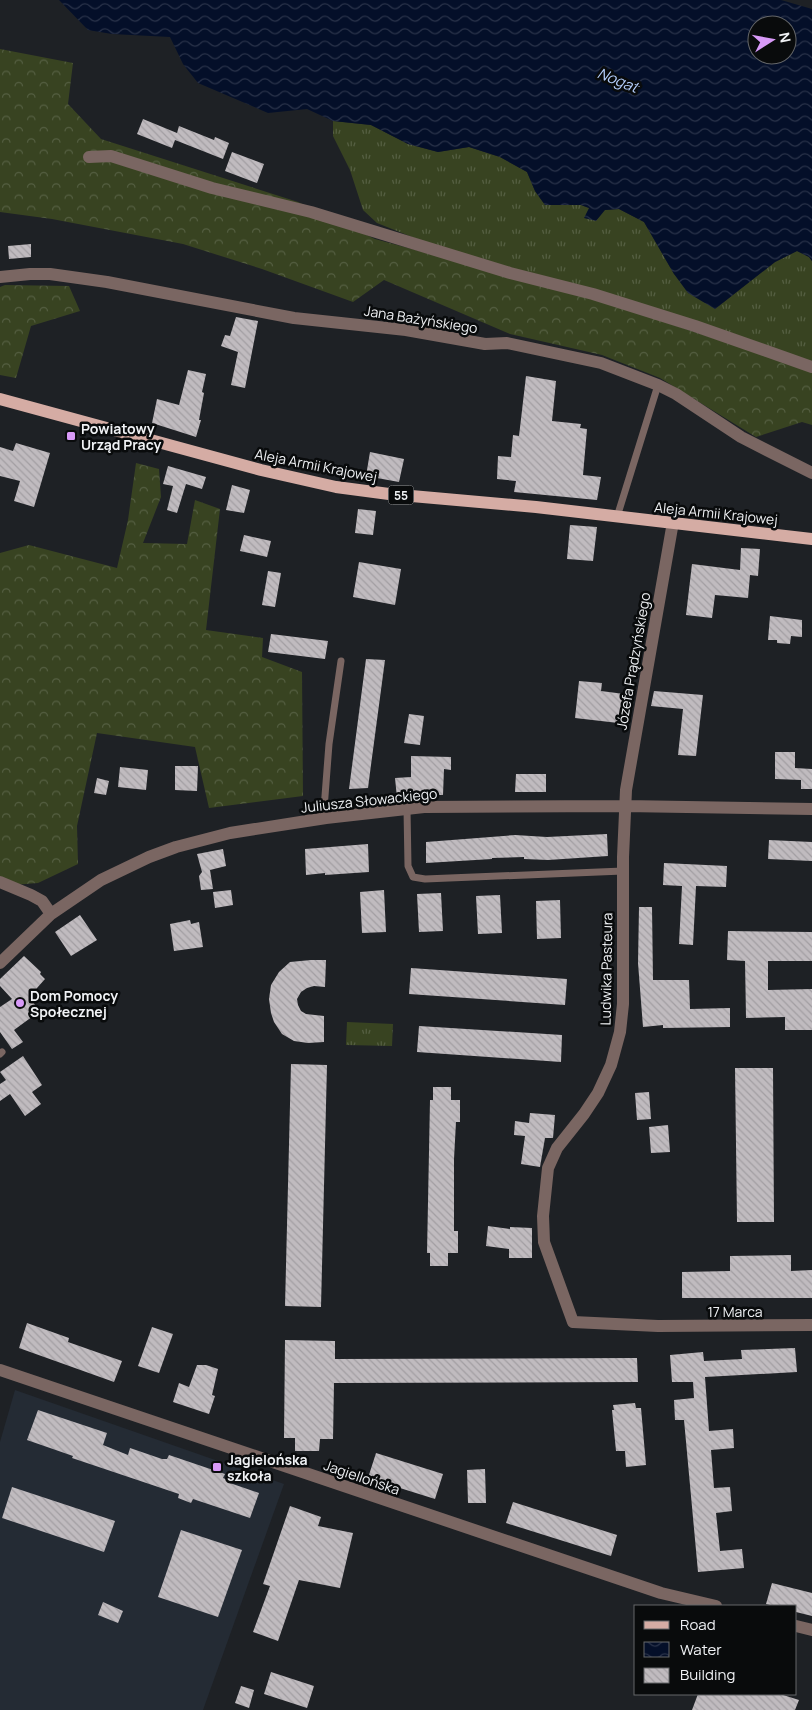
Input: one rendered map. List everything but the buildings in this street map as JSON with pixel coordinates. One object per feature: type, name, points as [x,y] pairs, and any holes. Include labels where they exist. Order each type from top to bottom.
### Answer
[{"type":"main road","name":"Aleja Armii Krajowej","points":[[0,399],[261,470],[336,487],[389,494],[536,507],[812,539]]},
{"type":"street","points":[[89,157],[111,156],[212,188],[311,212],[510,273],[593,294],[668,317],[812,367]]},
{"type":"street","name":"Jana Bażyńskiego","points":[[0,277],[19,274],[50,274],[107,282],[294,318],[406,330],[486,344],[507,343],[602,364],[658,385],[676,394],[741,437],[812,473]]},
{"type":"street","name":"Józefa Prądzyńskiego","points":[[625,806],[626,790],[673,522]]},
{"type":"street","name":"Juliusza Słowackiego","points":[[0,963],[51,914],[101,880],[126,866],[176,847],[230,833],[326,818],[424,807],[625,806],[812,809]]},
{"type":"street","name":"Ludwika Pasteura","points":[[625,806],[620,1032],[610,1065],[598,1093],[550,1159],[543,1216],[543,1235],[547,1252],[573,1322],[658,1326]]},
{"type":"street","points":[[0,882],[42,901],[51,914]]},
{"type":"street","name":"17 Marca","points":[[658,1326],[812,1325]]},
{"type":"street","name":"Jagiellońska","points":[[0,1370],[661,1593],[712,1605]]},
{"type":"street","points":[[797,1626],[812,1630]]},
{"type":"lane","points":[[617,517],[658,385]]},
{"type":"lane","points":[[326,818],[324,809],[329,744],[341,661]]},
{"type":"lane","points":[[407,809],[408,866],[413,877],[425,879],[623,871]]},
{"type":"shaded area","points":[[15,1390],[284,1484],[203,1710],[0,1710],[0,1442]]},
{"type":"green space","points":[[0,49],[73,63],[68,104],[101,139],[298,202],[375,239],[592,298],[812,371],[812,425],[802,422],[756,437],[660,378],[602,355],[510,334],[384,280],[353,302],[262,269],[183,244],[52,219],[0,212]]},
{"type":"green space","points":[[333,121],[371,125],[408,144],[438,152],[469,147],[500,157],[527,172],[535,191],[545,205],[581,205],[605,210],[619,209],[644,222],[674,274],[715,309],[775,262],[797,251],[809,257],[812,261],[812,363],[417,239],[377,223],[363,210],[350,170],[333,136]]},
{"type":"green space","points":[[5,285],[69,286],[80,311],[31,326],[16,378],[0,375],[0,287]]},
{"type":"green space","points":[[136,463],[159,469],[161,497],[143,543],[187,544],[195,500],[220,509],[206,630],[263,638],[262,657],[302,672],[303,796],[209,808],[195,747],[97,733],[77,826],[78,864],[38,883],[0,886],[0,553],[29,545],[117,568],[128,520]]},
{"type":"green space","points":[[347,1022],[393,1024],[392,1046],[346,1045]]},
{"type":"water","name":"Nogat","points":[[59,0],[781,0],[812,9],[812,261],[809,257],[797,251],[775,262],[715,309],[688,293],[674,274],[644,222],[619,209],[605,210],[596,221],[584,218],[589,208],[581,205],[545,205],[535,191],[527,172],[500,157],[469,147],[438,152],[408,144],[371,125],[333,121],[307,109],[268,113],[198,83],[183,64],[170,37],[112,34],[88,30]]},
{"type":"place","name":"Powiatowy Urząd Pracy","points":[[71,436]]},
{"type":"place","name":"Dom Pomocy Społecznej","points":[[20,1003]]},
{"type":"place","name":"Jagielońska szkoła","points":[[217,1467]]}]
